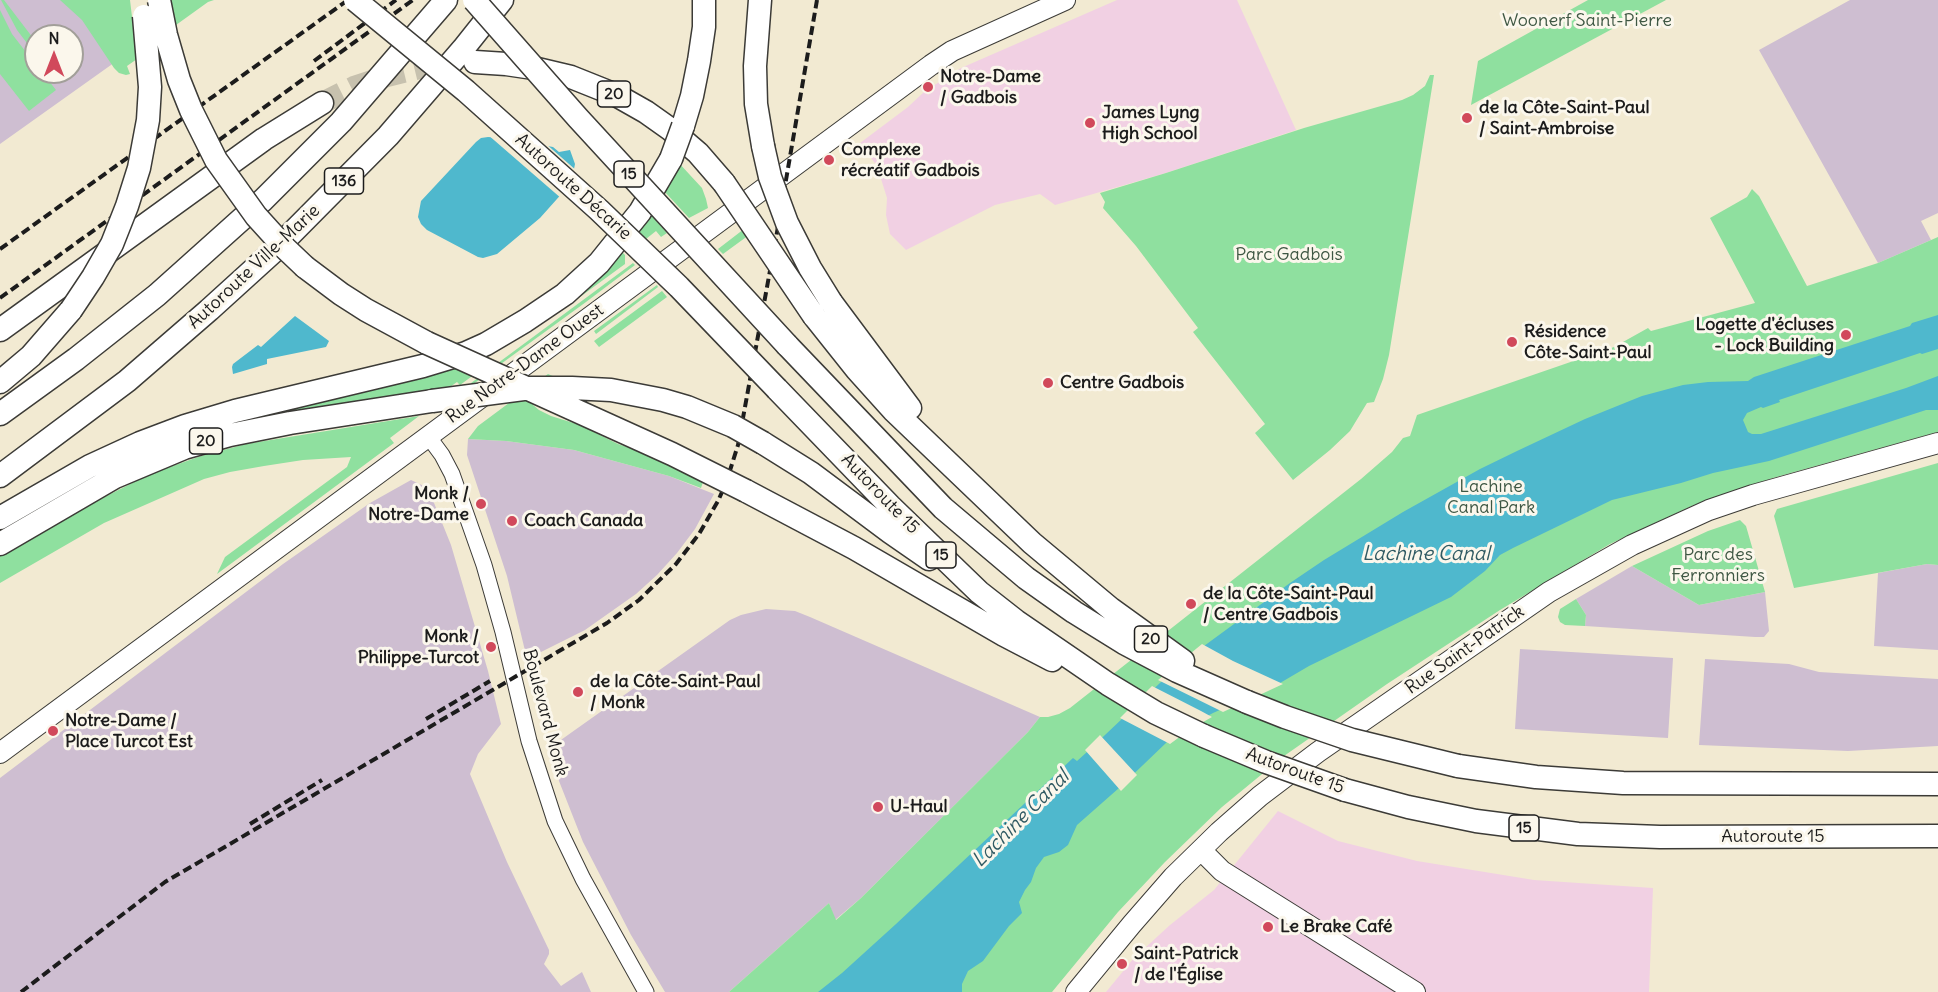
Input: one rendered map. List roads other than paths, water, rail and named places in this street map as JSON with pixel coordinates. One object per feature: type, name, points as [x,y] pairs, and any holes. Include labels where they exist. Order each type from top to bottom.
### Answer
[{"type":"highway","name":"Autoroute Décarie","points":[[355,0],[466,91],[599,210],[687,295],[777,389]]},
{"type":"highway","name":"136","points":[[0,414],[76,359],[157,295],[263,201],[341,122],[446,0]]},
{"type":"highway","name":"15","points":[[474,0],[578,118],[787,345],[943,508],[1042,590],[1099,628],[1151,658],[1247,702],[1293,720],[1352,740],[1458,766],[1566,780],[1634,783],[1938,784]]},
{"type":"highway","name":"Autoroute Ville-Marie","points":[[0,476],[127,381],[259,265],[387,136],[463,49],[502,0]]},
{"type":"highway","points":[[0,518],[90,466],[140,443],[235,411],[423,366],[466,353],[525,321],[558,298],[599,262],[640,212],[671,159],[684,126],[699,61],[704,27],[704,0]]},
{"type":"highway","points":[[760,0],[755,66],[756,104],[762,146],[770,177],[787,223],[831,302],[886,378],[960,473]]},
{"type":"highway","points":[[148,5],[166,34],[179,80],[191,110],[213,154],[231,183],[285,249],[341,294],[428,343],[746,490],[1010,628]]},
{"type":"highway","points":[[0,382],[42,345],[71,310],[93,278],[112,244],[127,206],[139,168],[148,120],[150,87],[148,5]]},
{"type":"highway","name":"20","points":[[475,62],[533,68],[586,82],[646,112],[677,135],[710,165],[814,316],[857,370],[893,410],[1061,568],[1160,645],[1247,702]]},
{"type":"highway","points":[[0,330],[264,139],[322,103]]},
{"type":"highway","name":"20","points":[[0,544],[106,482],[184,448],[230,435],[269,426],[432,401],[531,388],[572,387],[612,390],[663,399],[687,406],[722,421],[764,443],[811,473],[890,532],[979,592]]},
{"type":"highway","name":"Autoroute 15","points":[[777,389],[890,506],[979,592],[1010,628],[1156,713],[1266,762],[1325,784],[1408,807],[1476,821],[1557,832],[1639,837],[1938,836]]},
{"type":"main road","name":"Rue Notre-Dame Ouest","points":[[0,753],[946,54],[1065,0]]},
{"type":"main road","name":"Rue Saint-Patrick","points":[[1077,992],[1146,907],[1201,850],[1260,796],[1318,752],[1549,592],[1615,554],[1675,524],[1739,500],[1938,442]]},
{"type":"main road","points":[[1201,850],[1222,871],[1415,992]]},
{"type":"street","name":"Boulevard Monk","points":[[428,436],[452,474],[484,565],[504,632],[529,741],[558,828],[583,879],[646,992]]},
{"type":"water","points":[[488,137],[553,147],[559,152],[570,150],[575,164],[572,179],[565,190],[540,218],[497,254],[483,258],[427,230],[418,217],[421,201],[476,142]]},
{"type":"water","name":"Lachine Canal","points":[[1938,315],[1938,349],[1779,400],[1780,402],[1747,413],[1743,420],[1748,432],[1761,434],[1938,376],[1938,410],[1926,410],[1769,461],[1713,473],[1612,500],[1513,548],[1500,555],[1485,571],[1451,597],[1309,666],[1280,683],[1213,713],[1187,727],[1167,742],[1077,825],[1068,845],[1059,852],[1044,857],[1019,902],[1022,913],[1009,926],[983,961],[968,971],[962,984],[962,992],[818,992],[896,924],[1073,758],[1077,761],[1161,682],[1204,646],[1324,560],[1403,512],[1517,451],[1585,419],[1642,396],[1683,385],[1748,381],[1754,377]]},
{"type":"water","points":[[295,316],[329,341],[326,347],[267,359],[267,364],[233,374],[233,364],[258,345],[261,347]]},
{"type":"tunnel","points":[[322,103],[354,87],[387,76],[424,67],[450,64]]},
{"type":"railway","points":[[0,249],[348,0]]},
{"type":"railway","points":[[314,61],[396,0]]},
{"type":"railway","points":[[0,298],[413,0]]},
{"type":"railway","points":[[21,992],[165,882],[607,623],[639,600],[676,564],[699,534],[718,501],[738,445],[817,0]]},
{"type":"railway","points":[[426,719],[490,681]]},
{"type":"railway","points":[[250,824],[322,780]]},
{"type":"place","name":"Notre-Dame / Gadbois","points":[[928,87]]},
{"type":"place","name":"de la Côte-Saint-Paul / Saint-Ambroise","points":[[1467,118]]},
{"type":"place","name":"James Lyng High School","points":[[1090,123]]},
{"type":"place","name":"Complexe récréatif Gadbois","points":[[829,160]]},
{"type":"place","name":"Logette d'écluses - Lock Building","points":[[1846,335]]},
{"type":"place","name":"Résidence Côte-Saint-Paul","points":[[1512,342]]},
{"type":"place","name":"Centre Gadbois","points":[[1048,383]]},
{"type":"place","name":"Monk / Notre-Dame","points":[[481,504]]},
{"type":"place","name":"Coach Canada","points":[[512,521]]},
{"type":"place","name":"de la Côte-Saint-Paul / Centre Gadbois","points":[[1191,604]]},
{"type":"place","name":"Monk / Philippe-Turcot","points":[[491,647]]},
{"type":"place","name":"de la Côte-Saint-Paul / Monk","points":[[578,692]]},
{"type":"place","name":"Notre-Dame / Place Turcot Est","points":[[53,731]]},
{"type":"place","name":"U-Haul","points":[[878,807]]},
{"type":"place","name":"Le Brake Café","points":[[1268,927]]},
{"type":"place","name":"Saint-Patrick / de l'Église","points":[[1122,964]]},
{"type":"park label","name":"Woonerf Saint-Pierre","points":[[1587,21]]},
{"type":"park label","name":"Parc Gadbois","points":[[1289,255]]},
{"type":"park label","name":"Lachine Canal Park","points":[[1491,497]]},
{"type":"park label","name":"Parc des Ferronniers","points":[[1718,565]]}]
